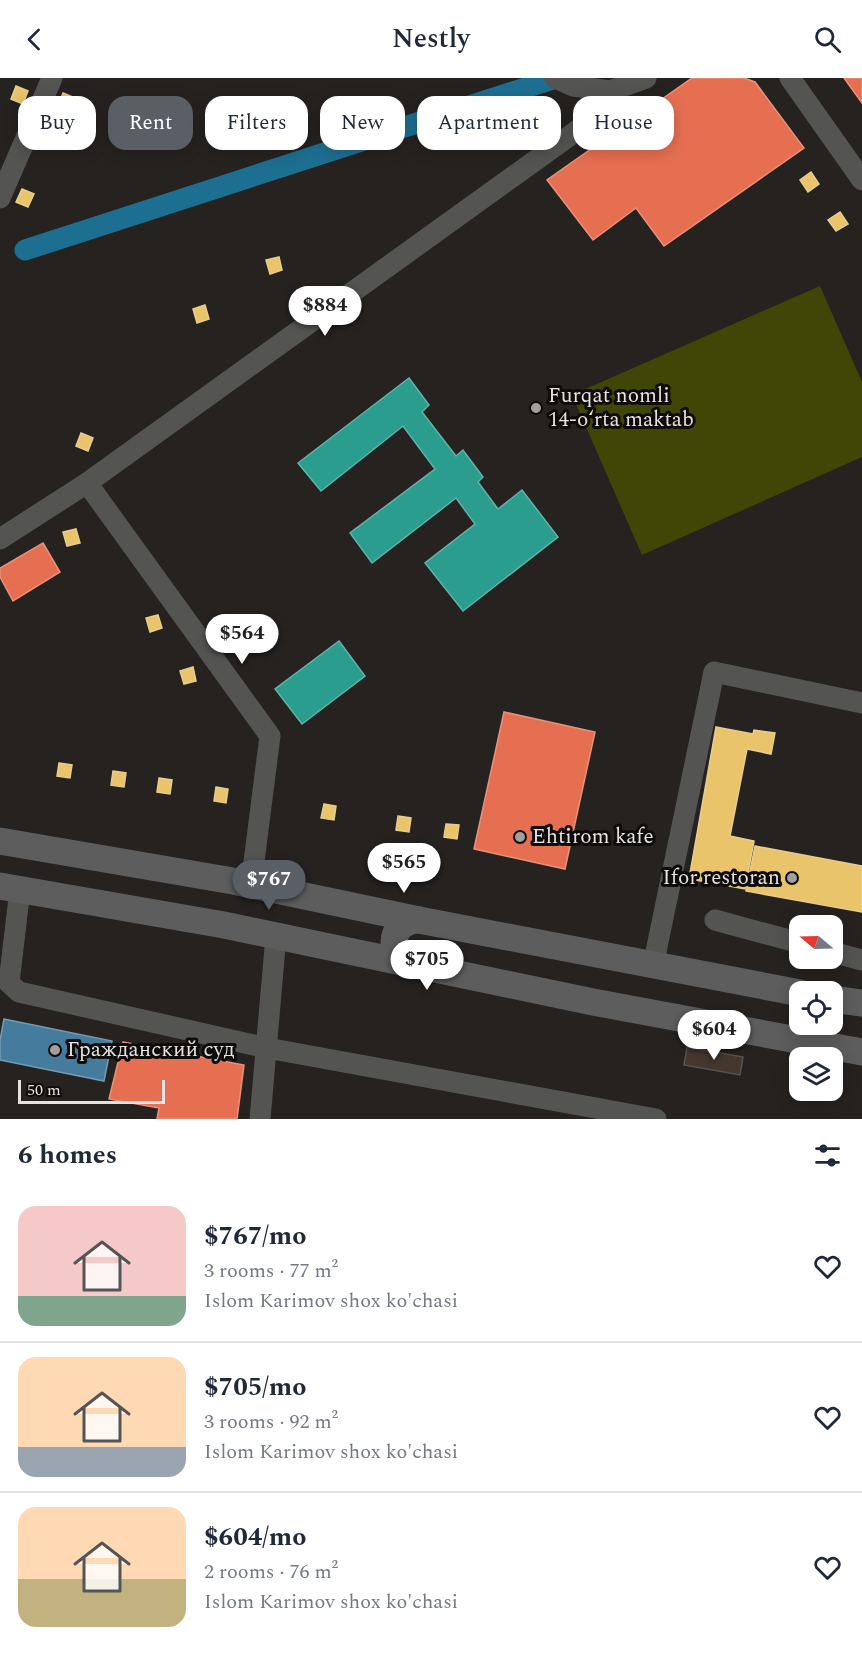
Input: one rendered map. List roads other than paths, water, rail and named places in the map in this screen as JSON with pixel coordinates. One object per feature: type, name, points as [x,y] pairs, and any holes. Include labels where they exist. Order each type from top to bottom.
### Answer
[{"type":"main road","points":[[0,841],[242,883],[419,920],[789,991]]},
{"type":"main road","points":[[224,925],[231,924],[243,916],[248,903],[242,883]]},
{"type":"main road","points":[[10,887],[224,925],[593,1002],[862,1052]]},
{"type":"main road","points":[[409,964],[398,956],[393,944],[394,938],[396,932],[406,922],[419,920]]},
{"type":"main road","points":[[843,1000],[862,1003]]},
{"type":"street","points":[[0,198],[52,78]]},
{"type":"street","points":[[555,78],[573,86],[610,91],[646,78]]},
{"type":"street","points":[[790,78],[862,180]]},
{"type":"street","points":[[0,539],[87,483],[586,124],[610,91]]},
{"type":"street","points":[[87,483],[270,736],[242,883]]},
{"type":"street","points":[[653,966],[714,672],[862,703]]},
{"type":"street","points":[[10,887],[9,983],[19,992],[267,1047],[656,1119]]},
{"type":"street","points":[[715,920],[789,940]]},
{"type":"street","points":[[260,1119],[276,936]]},
{"type":"street","points":[[843,955],[862,960]]},
{"type":"waterway","points":[[25,250],[556,78]]},
{"type":"place","name":"Furqat nomli 14-oʻrta maktab","points":[[536,408]]},
{"type":"place","name":"Ehtirom kafe","points":[[520,837]]},
{"type":"place","name":"Ifor restoran","points":[[792,878]]},
{"type":"place","name":"Гражданский суд","points":[[55,1050]]}]
